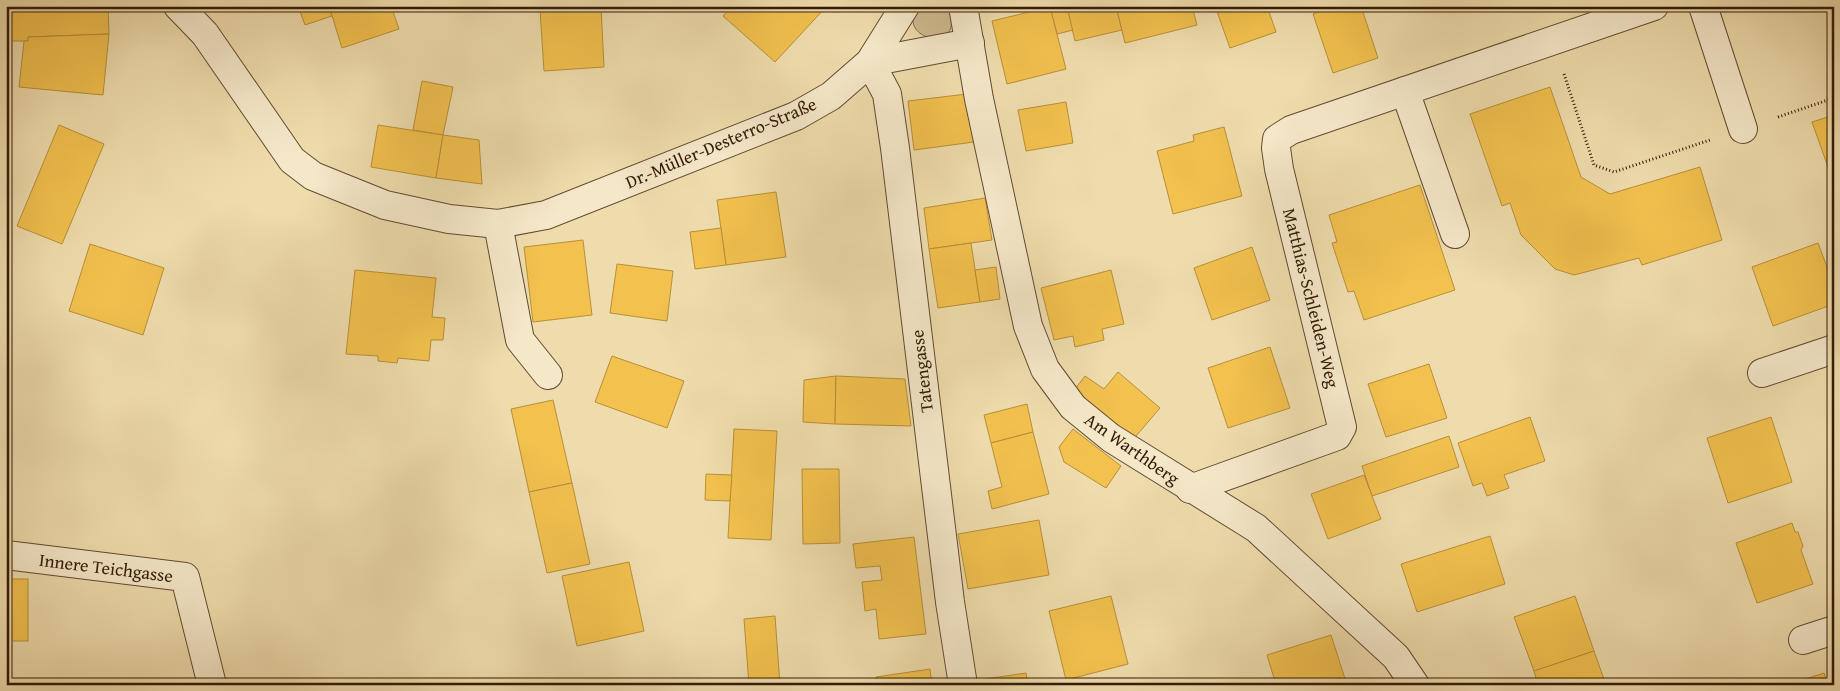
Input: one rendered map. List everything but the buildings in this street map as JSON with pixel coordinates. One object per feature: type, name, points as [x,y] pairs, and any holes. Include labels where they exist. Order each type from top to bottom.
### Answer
[{"type":"street","name":"Dr.-Müller-Desterro-Straße","points":[[178,6],[205,34],[292,160],[313,176],[384,205],[414,213],[498,224],[546,214],[796,116],[831,96],[870,62],[905,6]]},
{"type":"street","name":"Am Warthberg","points":[[963,6],[979,99],[1028,326],[1045,369],[1073,407],[1111,438],[1190,489],[1256,528],[1396,658],[1415,685]]},
{"type":"street","name":"Matthias-Schleiden-Weg","points":[[1190,489],[1341,433],[1342,427],[1279,169],[1276,148],[1277,140],[1291,130],[1654,6]]},
{"type":"street","points":[[1703,6],[1743,129]]},
{"type":"street","points":[[870,62],[970,43]]},
{"type":"street","name":"Tatengasse","points":[[870,62],[887,94],[949,592],[963,685]]},
{"type":"street","points":[[1405,92],[1455,234]]},
{"type":"street","points":[[498,224],[520,340],[548,375]]},
{"type":"street","points":[[1762,373],[1834,349]]},
{"type":"street","name":"Innere Teichgasse","points":[[6,555],[185,578],[212,685]]},
{"type":"street","points":[[1803,640],[1834,630]]},
{"type":"path","points":[[1552,41],[1594,165],[1614,172],[1834,98]]},
{"type":"shaded area","points":[[915,6],[950,6],[951,24],[950,30],[946,35],[930,38],[919,32],[913,22]]}]
